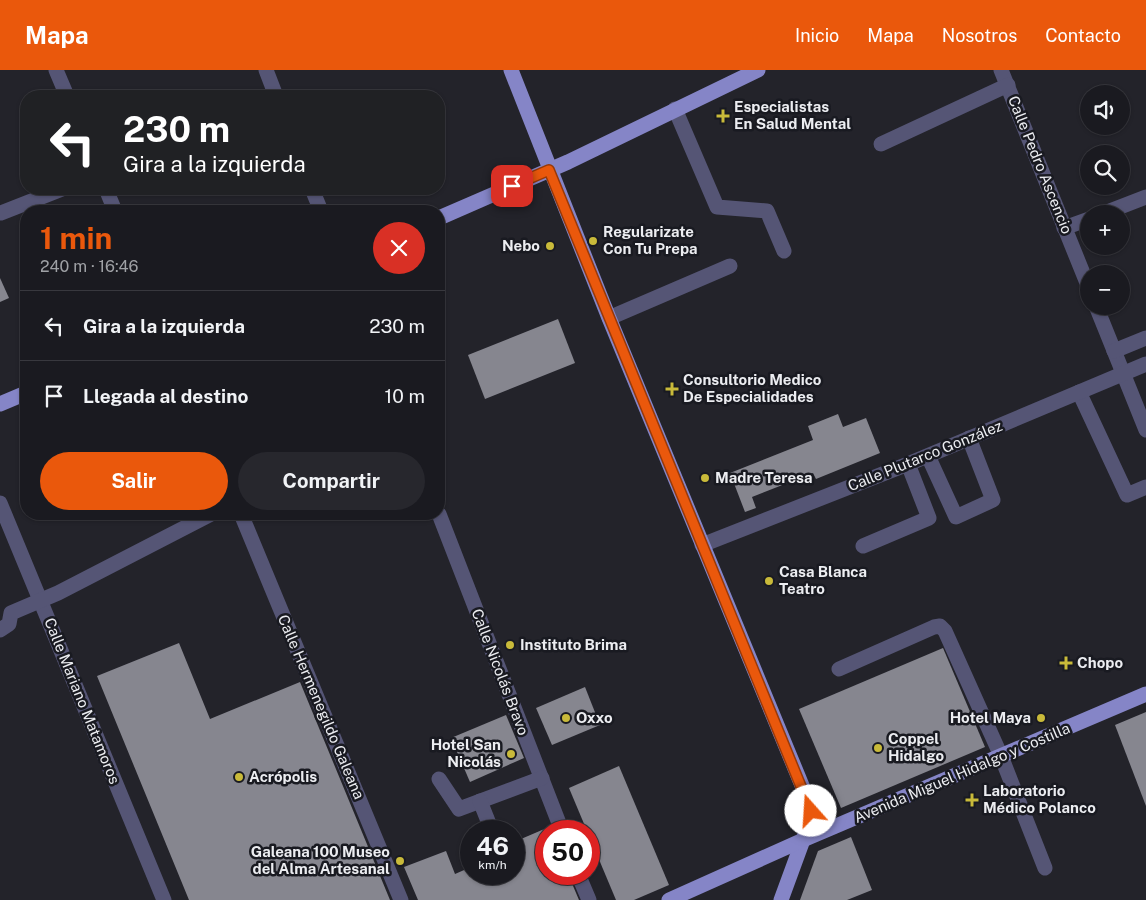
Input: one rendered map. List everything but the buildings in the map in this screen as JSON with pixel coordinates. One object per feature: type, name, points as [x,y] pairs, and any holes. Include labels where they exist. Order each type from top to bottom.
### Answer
[{"type":"main road","points":[[511,70],[609,318],[808,800],[811,811],[810,821],[780,897]]},
{"type":"main road","points":[[445,215],[549,170],[758,70]]},
{"type":"main road","points":[[0,404],[20,396]]},
{"type":"main road","name":"Avenida Miguel Hidalgo y Costilla","points":[[669,900],[803,840],[1146,694]]},
{"type":"street","points":[[56,70],[64,90]]},
{"type":"street","points":[[266,70],[274,90]]},
{"type":"street","name":"Calle Pedro Ascencio","points":[[1001,70],[1080,266]]},
{"type":"street","points":[[881,144],[1008,85]]},
{"type":"street","points":[[675,109],[717,207],[767,211],[784,251]]},
{"type":"street","points":[[21,205],[47,195]]},
{"type":"street","points":[[1125,205],[1146,197]]},
{"type":"street","points":[[1,213],[20,206]]},
{"type":"street","points":[[1064,228],[1080,222]]},
{"type":"street","points":[[609,318],[730,266]]},
{"type":"street","points":[[1100,315],[1146,430]]},
{"type":"street","points":[[1114,351],[1146,338]]},
{"type":"street","name":"Calle Plutarco González","points":[[702,545],[928,456],[1146,364]]},
{"type":"street","points":[[1079,392],[1127,495],[1146,487]]},
{"type":"street","points":[[928,456],[956,517],[993,500],[969,438]]},
{"type":"street","points":[[863,546],[929,518],[908,464]]},
{"type":"street","name":"Calle Mariano Matamoros","points":[[0,503],[162,899]]},
{"type":"street","points":[[0,630],[9,624],[11,614],[41,601],[199,520]]},
{"type":"street","name":"Calle Hermenegildo Galeana","points":[[243,520],[401,900]]},
{"type":"street","name":"Calle Nicolás Bravo","points":[[441,520],[558,820]]},
{"type":"street","points":[[839,669],[940,626],[945,631],[1001,756],[1045,868]]},
{"type":"street","points":[[439,779],[459,809],[542,778]]},
{"type":"street","points":[[480,801],[488,820]]},
{"type":"street","points":[[583,885],[589,900]]},
{"type":"place","name":"Especialistas En Salud Mental","points":[[723,116]]},
{"type":"place","name":"Regularizate Con Tu Prepa","points":[[593,241]]},
{"type":"place","name":"Nebo","points":[[550,246]]},
{"type":"place","name":"Consultorio Medico De Especialidades","points":[[672,389]]},
{"type":"place","name":"Madre Teresa","points":[[705,478]]},
{"type":"place","name":"Casa Blanca Teatro","points":[[769,581]]},
{"type":"place","name":"Instituto Brima","points":[[510,645]]},
{"type":"place","name":"Chopo","points":[[1066,663]]},
{"type":"place","name":"Oxxo","points":[[566,718]]},
{"type":"place","name":"Hotel Maya","points":[[1041,718]]},
{"type":"place","name":"Coppel Hidalgo","points":[[878,748]]},
{"type":"place","name":"Hotel San Nicolás","points":[[511,754]]},
{"type":"place","name":"Acrópolis","points":[[239,777]]},
{"type":"place","name":"Laboratorio Médico Polanco","points":[[972,800]]},
{"type":"place","name":"Galeana 100 Museo del Alma Artesanal","points":[[400,861]]},
{"type":"route","points":[[512,186],[549,170],[811,811]]}]
